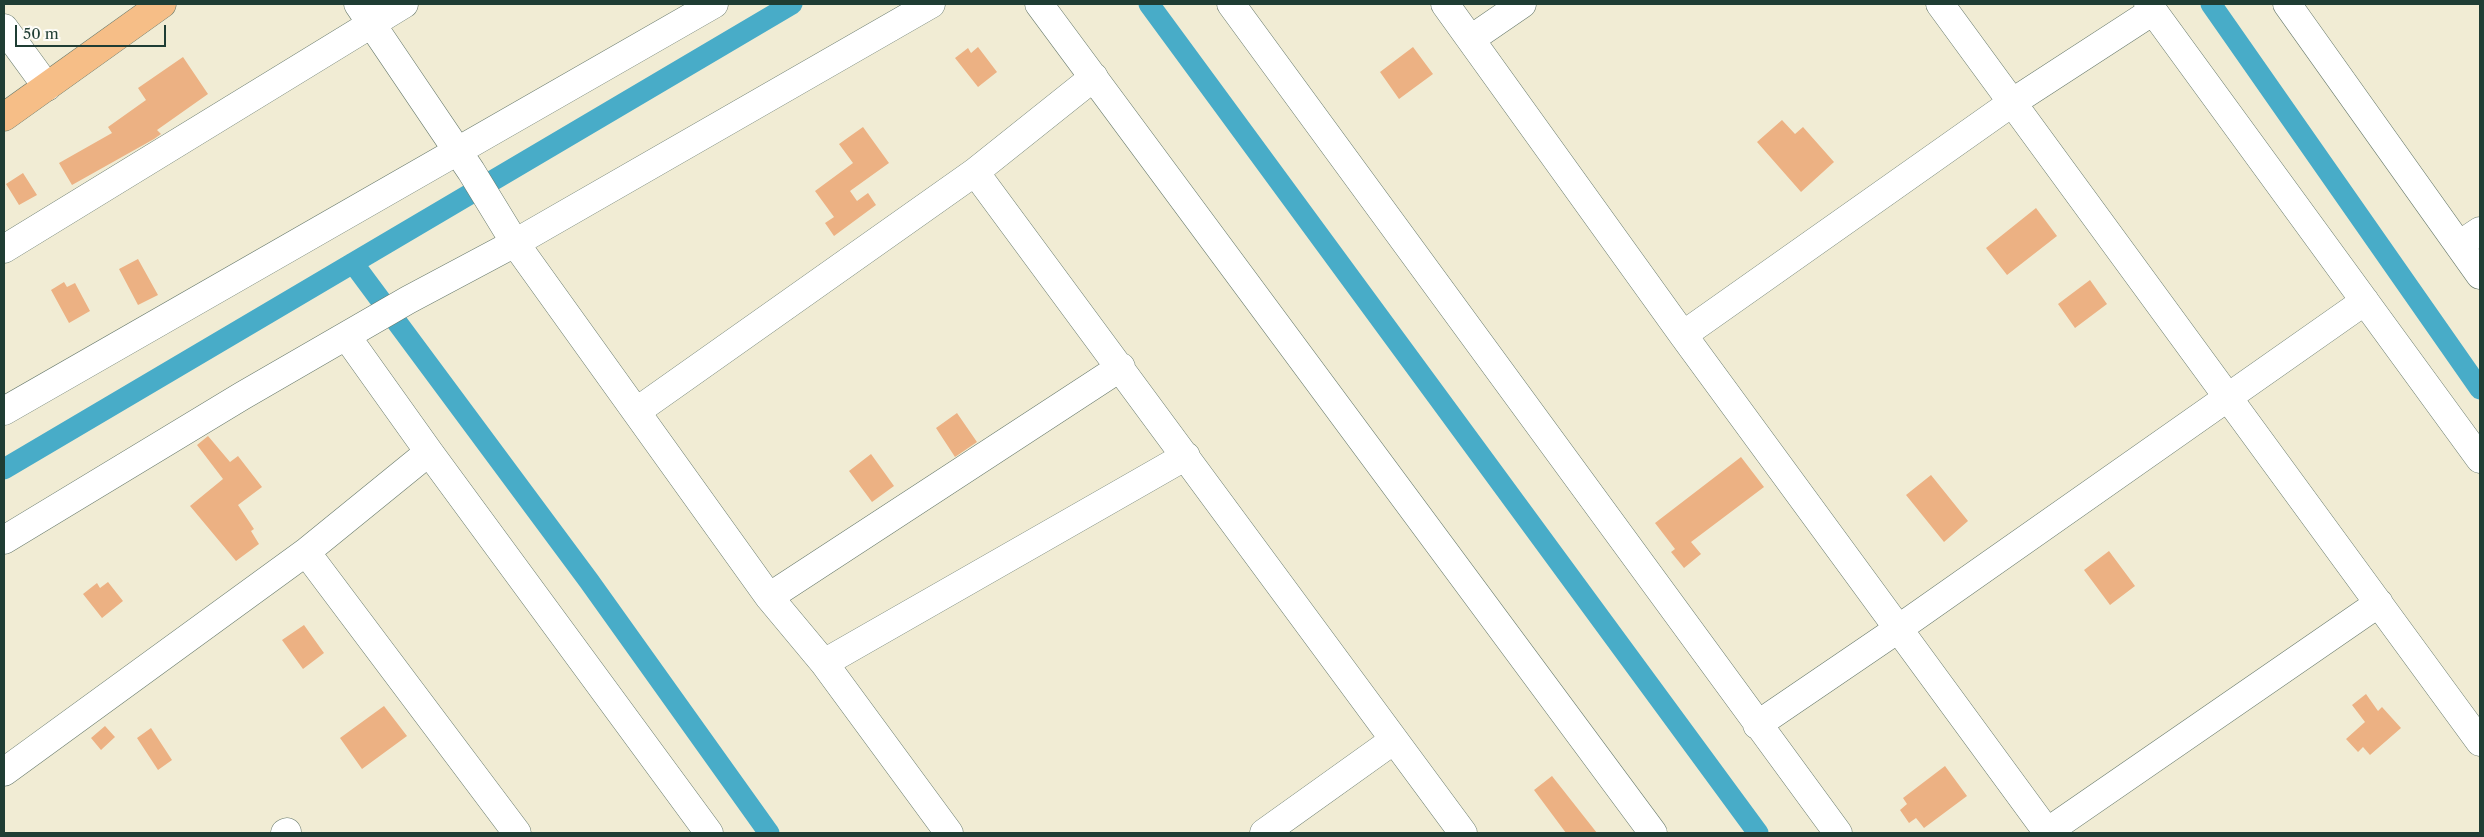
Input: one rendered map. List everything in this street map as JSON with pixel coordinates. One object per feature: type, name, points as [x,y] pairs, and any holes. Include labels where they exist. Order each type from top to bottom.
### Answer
[{"type":"main road","points":[[4,117],[162,4]]},
{"type":"street","points":[[4,249],[364,13],[404,4]]},
{"type":"street","points":[[4,411],[465,161],[714,4]]},
{"type":"street","points":[[4,540],[242,396],[408,300],[516,243],[931,4]]},
{"type":"street","points":[[1040,4],[1653,833]]},
{"type":"street","points":[[1231,4],[1757,725],[1838,833]]},
{"type":"street","points":[[1445,4],[1683,335],[2047,833],[2379,603]]},
{"type":"street","points":[[1471,39],[1522,4]]},
{"type":"street","points":[[1940,4],[2480,742]]},
{"type":"street","points":[[2287,4],[2470,238],[2480,275]]},
{"type":"street","points":[[1683,335],[2150,7],[2480,459]]},
{"type":"street","points":[[364,13],[465,161],[516,243],[769,597],[824,663],[949,833]]},
{"type":"street","points":[[4,28],[47,87]]},
{"type":"street","points":[[637,412],[975,172],[1094,77]]},
{"type":"street","points":[[975,172],[1121,367],[1463,833]]},
{"type":"street","points":[[1757,725],[1898,629],[2365,301]]},
{"type":"street","points":[[348,336],[429,452],[709,833]]},
{"type":"street","points":[[769,597],[1121,367]]},
{"type":"street","points":[[4,772],[306,552],[429,452]]},
{"type":"street","points":[[824,663],[1186,456]]},
{"type":"street","points":[[306,552],[517,833]]},
{"type":"street","points":[[1264,833],[1394,740]]},
{"type":"building","points":[[978,47],[997,72],[978,87],[955,58],[968,48],[971,53]]},
{"type":"building","points":[[1413,47],[1433,74],[1399,99],[1380,72]]},
{"type":"building","points":[[183,57],[208,94],[157,130],[161,134],[154,139],[72,185],[59,163],[112,133],[108,127],[146,100],[138,88]]},
{"type":"building","points":[[1782,120],[1795,134],[1803,127],[1834,162],[1801,192],[1757,142]]},
{"type":"building","points":[[863,127],[889,163],[850,191],[857,201],[868,193],[876,205],[834,236],[825,223],[834,217],[815,191],[853,163],[839,144]]},
{"type":"building","points":[[23,173],[37,195],[19,205],[6,184]]},
{"type":"building","points":[[2036,208],[2057,236],[2007,275],[1986,248]]},
{"type":"building","points":[[138,259],[158,295],[138,305],[119,269]]},
{"type":"building","points":[[2090,280],[2107,304],[2075,328],[2058,304]]},
{"type":"building","points":[[64,282],[67,287],[75,283],[90,311],[69,323],[51,290]]},
{"type":"building","points":[[957,413],[977,442],[955,457],[936,428]]},
{"type":"building","points":[[208,436],[230,462],[238,456],[262,487],[238,505],[254,529],[251,531],[259,544],[236,561],[190,506],[223,479],[197,445]]},
{"type":"building","points":[[871,454],[894,486],[872,502],[849,471]]},
{"type":"building","points":[[1741,457],[1764,487],[1691,542],[1701,554],[1684,568],[1671,552],[1675,549],[1655,523]]},
{"type":"building","points":[[1931,475],[1968,521],[1944,542],[1906,495]]},
{"type":"building","points":[[2109,551],[2135,586],[2110,605],[2084,570]]},
{"type":"building","points":[[108,582],[123,601],[102,618],[83,594],[97,583],[100,588]]},
{"type":"building","points":[[304,625],[324,653],[303,669],[282,640]]},
{"type":"building","points":[[2366,694],[2378,711],[2382,707],[2401,728],[2370,755],[2363,747],[2358,752],[2346,739],[2365,722],[2352,705]]},
{"type":"building","points":[[384,706],[407,736],[362,769],[340,738]]},
{"type":"building","points":[[105,726],[115,737],[101,750],[91,738]]},
{"type":"building","points":[[151,728],[172,760],[158,770],[137,738]]},
{"type":"building","points":[[1945,766],[1967,796],[1924,828],[1916,818],[1909,823],[1900,810],[1907,804],[1903,798]]},
{"type":"building","points":[[1552,776],[1597,833],[1566,833],[1534,790]]},
{"type":"waterway","points":[[4,469],[792,4]]},
{"type":"waterway","points":[[1149,4],[1758,833]]},
{"type":"waterway","points":[[2211,4],[2480,389]]},
{"type":"waterway","points":[[353,263],[589,581],[769,833]]}]
